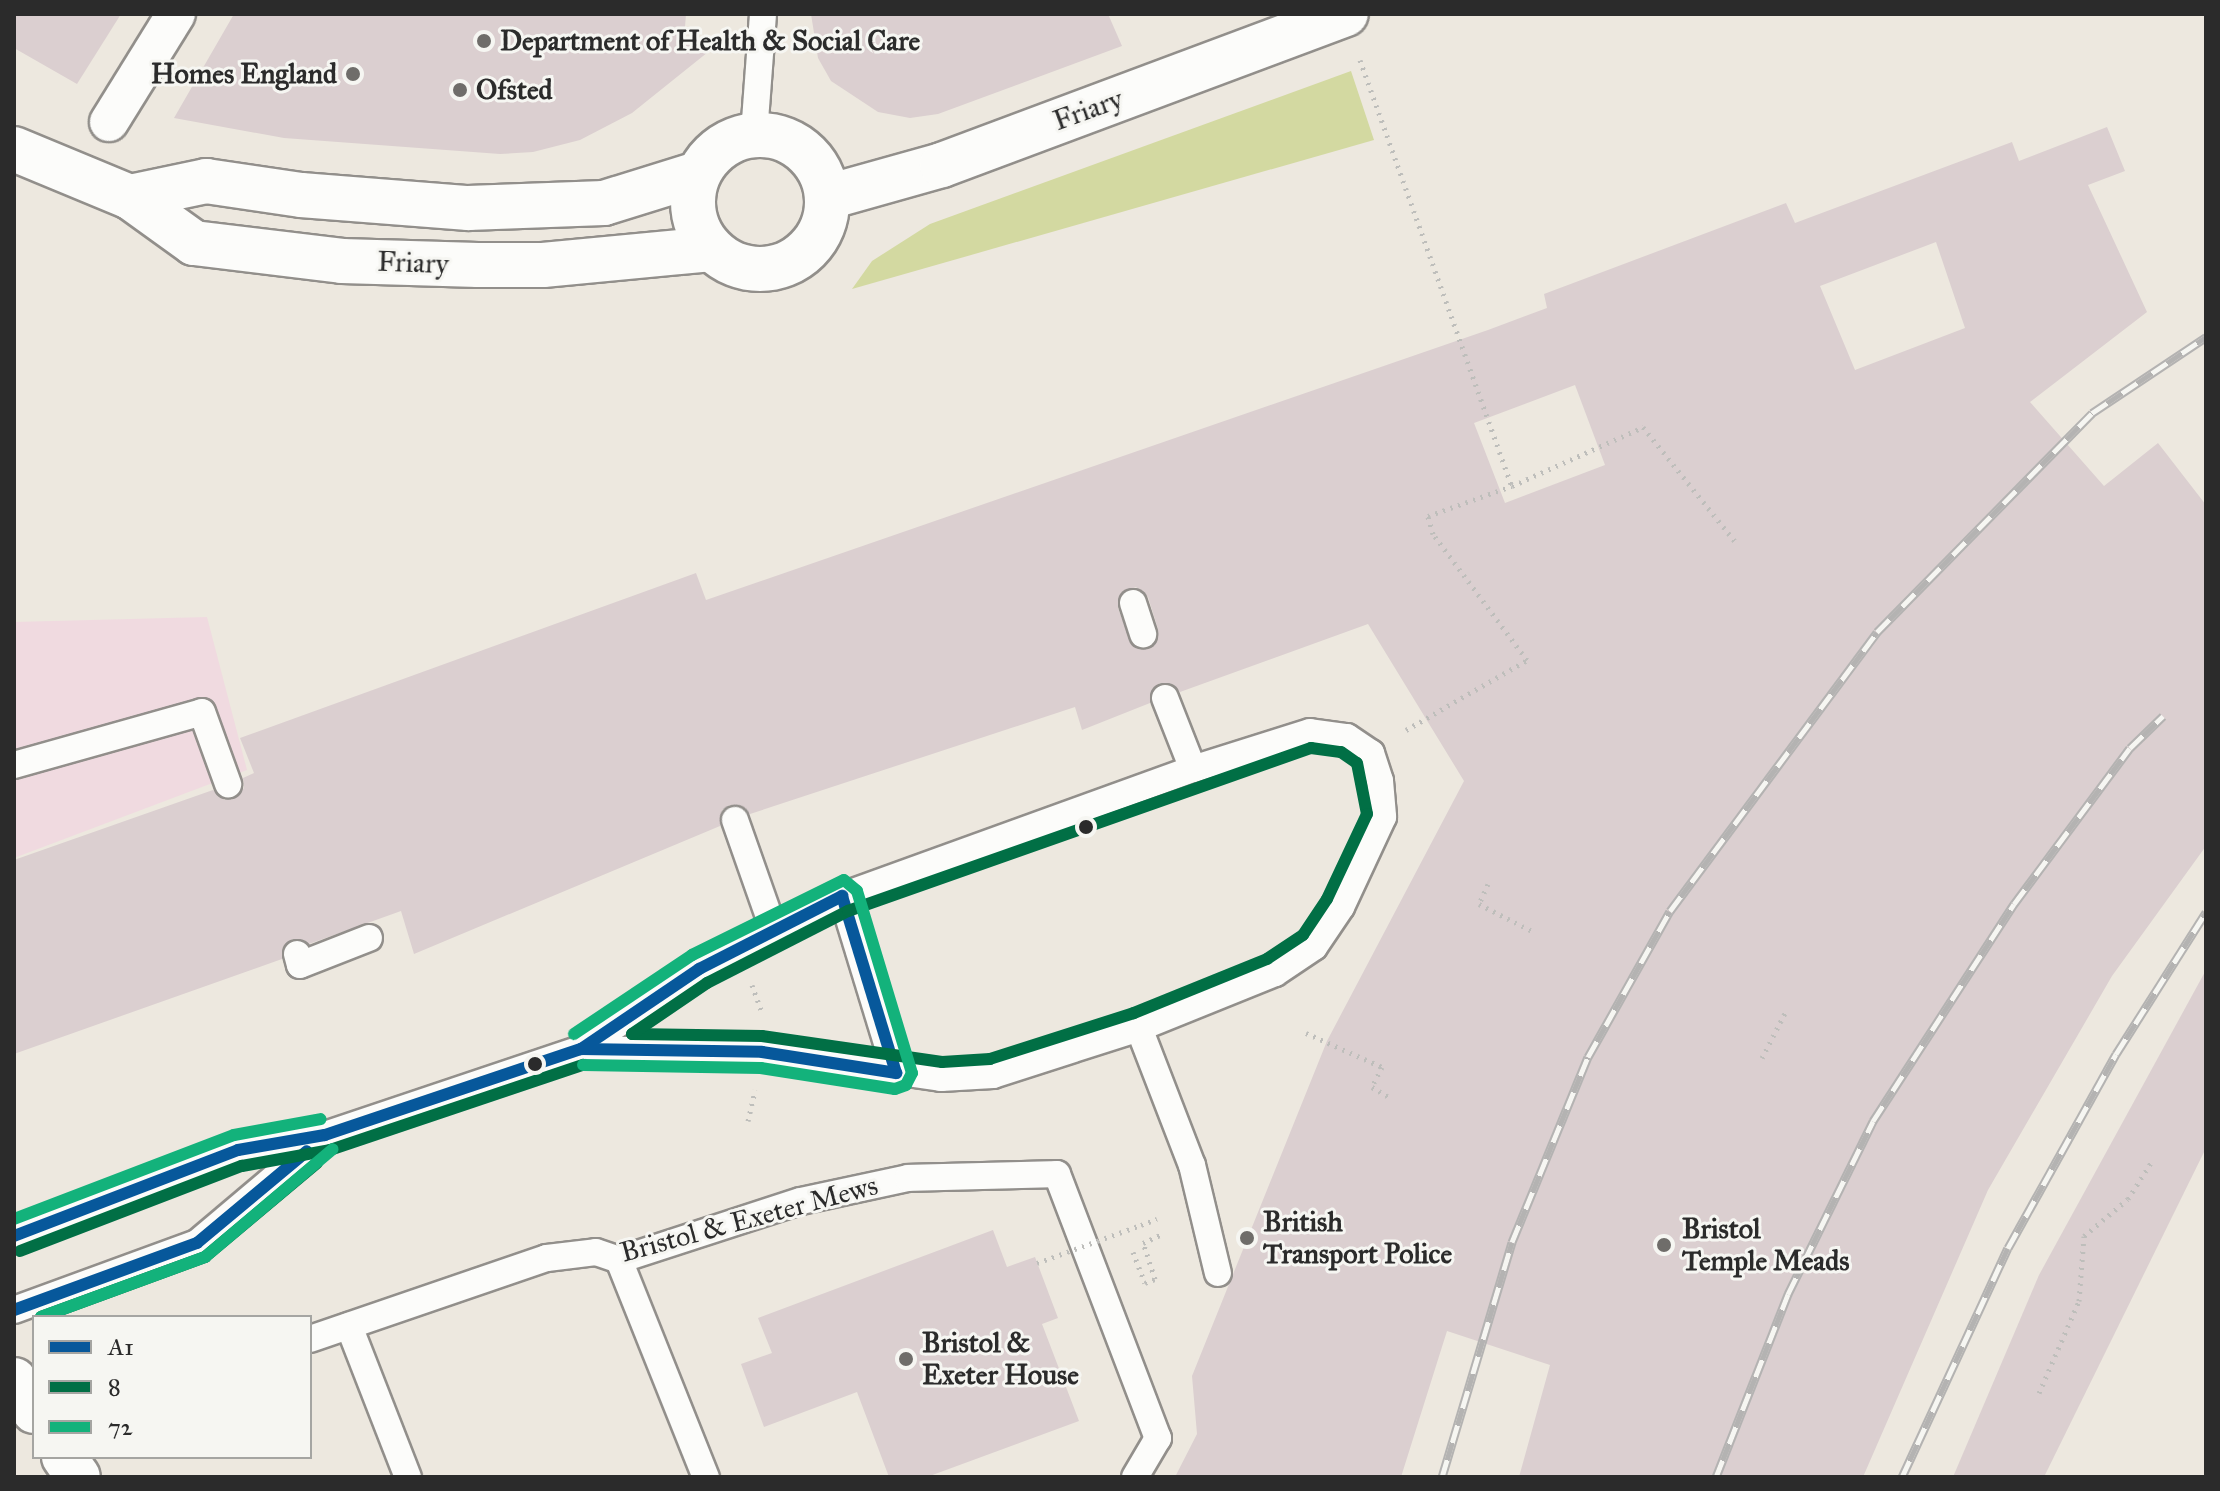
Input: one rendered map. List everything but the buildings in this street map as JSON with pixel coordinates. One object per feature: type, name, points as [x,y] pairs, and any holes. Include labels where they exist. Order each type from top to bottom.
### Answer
[{"type":"main road","name":"Friary","points":[[828,197],[942,165],[1350,27]]},
{"type":"main road","name":"Friary","points":[[130,197],[206,181],[301,195],[468,208],[604,203],[697,174],[711,154],[731,140],[754,134]]},
{"type":"main road","points":[[697,174],[692,207],[698,230],[711,249],[747,268],[770,269],[793,261],[817,239],[828,197],[822,174],[803,149],[782,137],[754,134]]},
{"type":"main road","name":"Friary","points":[[14,149],[130,197],[194,243],[342,261],[543,265],[711,249]]},
{"type":"main road","points":[[14,1380],[32,1408]]},
{"type":"main road","points":[[65,1459],[78,1477]]},
{"type":"street","points":[[109,122],[176,14]]},
{"type":"lane","points":[[754,134],[763,14]]},
{"type":"lane","points":[[1133,603],[1143,634]]},
{"type":"lane","points":[[1165,698],[1193,769]]},
{"type":"lane","points":[[14,765],[202,712],[228,784]]},
{"type":"lane","points":[[14,1236],[238,1150],[325,1135],[581,1049],[699,969],[842,896],[1193,769],[1310,732],[1347,737],[1371,753],[1380,781],[1383,817],[1341,907],[1314,947],[1275,973],[1139,1028],[993,1075],[941,1078],[762,1052],[581,1049]]},
{"type":"lane","points":[[735,820],[774,931]]},
{"type":"lane","points":[[842,896],[896,1073]]},
{"type":"lane","points":[[297,954],[300,965],[369,938]]},
{"type":"lane","points":[[1139,1028],[1192,1165],[1218,1273]]},
{"type":"lane","points":[[14,1310],[197,1243],[325,1135]]},
{"type":"lane","name":"Bristol & Exeter Mews","points":[[312,1338],[547,1258],[596,1252],[619,1260],[801,1201],[908,1178],[1057,1174],[1158,1438],[1135,1477]]},
{"type":"lane","points":[[619,1260],[706,1477]]},
{"type":"lane","points":[[349,1326],[408,1477]]},
{"type":"path","points":[[1350,27],[1512,486]]},
{"type":"path","points":[[1406,730],[1527,660],[1433,534],[1428,516],[1512,486],[1643,427],[1738,545]]},
{"type":"path","points":[[1488,884],[1479,904],[1534,932]]},
{"type":"path","points":[[749,979],[765,1029]]},
{"type":"path","points":[[1762,1058],[1785,1013]]},
{"type":"path","points":[[1306,1033],[1382,1067],[1372,1087],[1390,1098]]},
{"type":"path","points":[[748,1121],[757,1082]]},
{"type":"path","points":[[2039,1393],[2079,1301],[2084,1236],[2128,1199],[2152,1161]]},
{"type":"path","points":[[1037,1263],[1157,1219]]},
{"type":"path","points":[[1133,1252],[1145,1283],[1155,1279],[1143,1243],[1164,1233]]},
{"type":"shaded area","points":[[207,617],[247,770],[14,858],[14,622]]},
{"type":"green space","points":[[1351,71],[1374,140],[852,289],[872,261],[930,224]]},
{"type":"railway","points":[[1442,1477],[1512,1242],[1588,1057],[1670,911],[1877,632],[2092,413],[2206,337]]},
{"type":"railway","points":[[1716,1477],[1788,1294],[1873,1121],[2014,904],[2130,748],[2163,716]]},
{"type":"railway","points":[[1902,1477],[2008,1248],[2116,1054],[2206,912]]},
{"type":"transit line","name":"8","points":[[1311,748],[1341,752],[1357,763],[1367,814],[1327,899],[1303,935],[1267,959],[1134,1013],[990,1059],[942,1062],[762,1036],[632,1034],[707,983],[848,911],[1311,748]]},
{"type":"transit line","name":"72","points":[[574,1034],[692,955],[844,880],[857,891],[912,1073],[906,1085],[895,1089],[761,1068],[583,1065]]},
{"type":"transit line","name":"A1","points":[[842,896],[896,1073]]},
{"type":"transit line","name":"A1","points":[[14,1236],[238,1150],[325,1135],[581,1049],[699,969],[842,896]]},
{"type":"transit line","name":"A1","points":[[581,1049],[762,1052],[896,1073]]},
{"type":"transit line","name":"8","points":[[20,1251],[242,1166],[330,1150],[583,1065]]},
{"type":"transit line","name":"72","points":[[14,1219],[234,1135],[321,1119]]},
{"type":"transit line","name":"72","points":[[46,1315],[205,1257],[333,1149]]},
{"type":"transit line","name":"A1","points":[[14,1310],[197,1243],[307,1151]]},
{"type":"transit line","name":"8","points":[[46,1315],[205,1257],[317,1163]]},
{"type":"place","name":"Department of Health & Social Care","points":[[484,41]]},
{"type":"place","name":"Homes England","points":[[353,74]]},
{"type":"place","name":"Ofsted","points":[[460,90]]},
{"type":"place","name":"British Transport Police","points":[[1247,1238]]},
{"type":"place","name":"Bristol Temple Meads","points":[[1664,1245]]},
{"type":"place","name":"Bristol & Exeter House","points":[[906,1359]]}]
